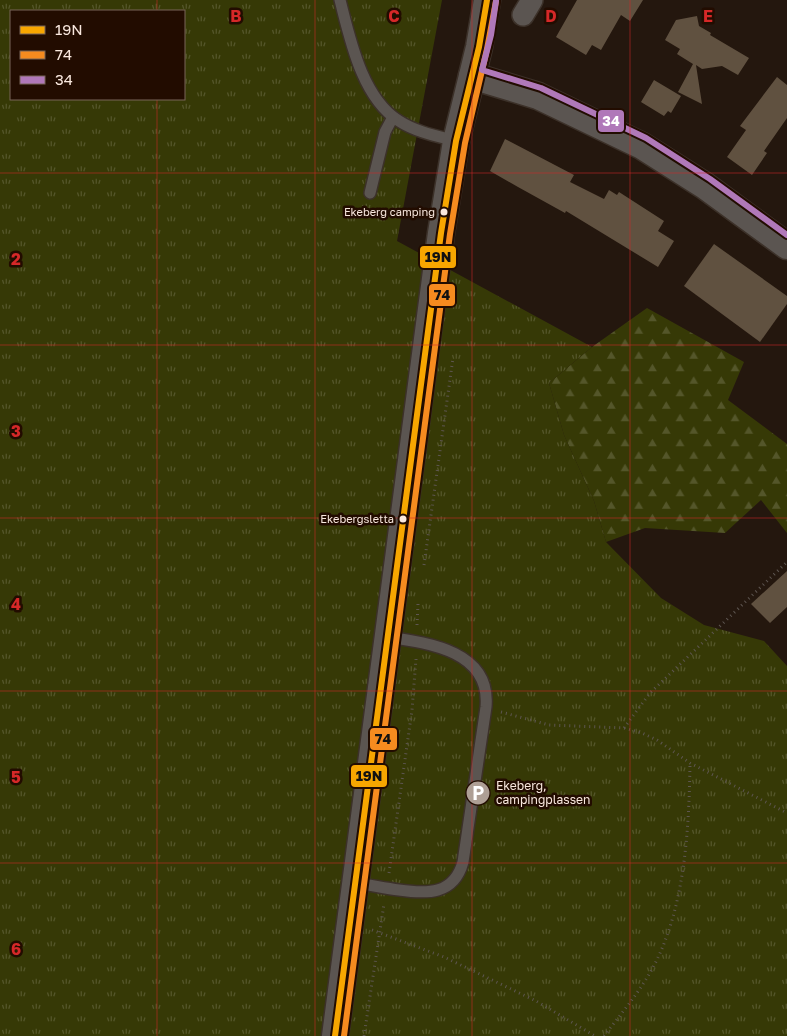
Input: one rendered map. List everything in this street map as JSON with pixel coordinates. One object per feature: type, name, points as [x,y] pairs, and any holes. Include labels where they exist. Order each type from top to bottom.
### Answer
[{"type":"street","points":[[335,1036],[441,233],[456,141],[482,33],[487,0]]},
{"type":"street","points":[[472,76],[538,96],[642,146],[705,186],[787,246]]},
{"type":"lane","points":[[340,0],[360,68],[375,98],[393,117],[418,130],[456,141]]},
{"type":"lane","points":[[370,193],[385,132],[393,117]]},
{"type":"lane","points":[[355,883],[428,893],[440,890],[448,885],[460,871],[486,707],[486,687],[474,666],[462,657],[425,642],[387,637]]},
{"type":"path","points":[[423,567],[453,358]]},
{"type":"path","points":[[624,728],[650,693],[787,562]]},
{"type":"path","points":[[364,1036],[412,710],[418,601]]},
{"type":"path","points":[[486,707],[549,725],[624,728],[642,733],[657,740],[690,762],[787,813]]},
{"type":"path","points":[[604,1036],[651,971],[668,932],[686,851],[690,803],[690,762]]},
{"type":"path","points":[[380,933],[444,958],[536,1001],[595,1036]]},
{"type":"green space","name":"Ekebergsletta","points":[[0,0],[442,0],[397,241],[592,347],[549,383],[564,435],[594,501],[606,542],[661,598],[704,625],[764,641],[787,666],[787,1036],[0,1036]]},
{"type":"green space","points":[[647,308],[744,362],[728,400],[787,444],[787,533],[761,500],[725,533],[645,528],[606,542],[594,501],[564,435],[549,383],[592,347]]},
{"type":"building","points":[[577,0],[643,0],[630,21],[621,15],[601,50],[592,45],[586,55],[556,37]]},
{"type":"building","points":[[697,16],[699,26],[711,33],[710,35],[749,58],[738,75],[722,66],[702,69],[696,65],[702,104],[678,92],[693,64],[677,54],[680,49],[665,40],[676,20]]},
{"type":"building","points":[[777,77],[787,85],[787,118],[764,151],[767,153],[752,175],[727,157],[746,130],[740,126]]},
{"type":"building","points":[[654,80],[681,96],[671,113],[668,111],[664,116],[641,102]]},
{"type":"building","points":[[505,139],[574,175],[570,182],[604,199],[609,190],[617,195],[619,192],[664,221],[658,231],[674,241],[658,267],[566,211],[565,213],[490,171]]},
{"type":"building","points":[[714,244],[787,296],[787,304],[760,342],[684,286]]},
{"type":"building","points":[[787,571],[787,607],[770,623],[751,604]]},
{"type":"transit line","name":"19N","points":[[335,1036],[441,233],[456,141],[479,47],[487,0]]},
{"type":"transit line","name":"74","points":[[344,1036],[450,234],[465,143],[496,1]]},
{"type":"transit line","name":"34","points":[[496,1],[491,35],[482,70],[541,88],[646,138],[710,179],[787,235]]},
{"type":"place","name":"Ekeberg camping","points":[[444,212]]},
{"type":"place","name":"Ekebergsletta","points":[[403,519]]},
{"type":"place","name":"Ekeberg, campingplassen","points":[[478,793]]}]
